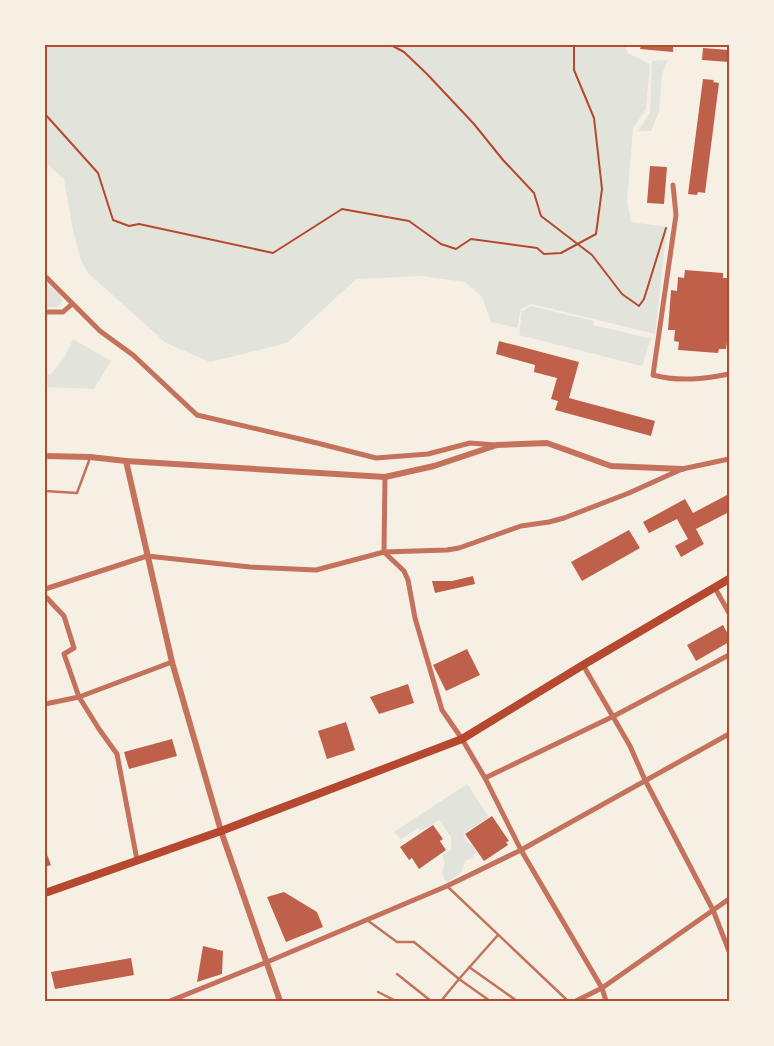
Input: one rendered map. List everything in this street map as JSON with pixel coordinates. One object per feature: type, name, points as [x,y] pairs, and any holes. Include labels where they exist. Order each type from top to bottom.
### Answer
[{"type":"main road","points":[[45,893],[221,832],[462,739],[582,665],[729,579]]},
{"type":"street","points":[[672,185],[676,215],[654,375],[667,379],[703,379],[729,374]]},
{"type":"street","points":[[45,276],[100,331],[133,355],[197,415],[376,458],[428,454],[470,443],[497,445],[547,443],[611,466],[682,468],[729,459]]},
{"type":"street","points":[[45,312],[63,312],[72,304]]},
{"type":"street","points":[[45,456],[90,457],[126,461],[385,477],[434,466],[497,445]]},
{"type":"street","points":[[126,461],[172,662],[221,832],[280,1001]]},
{"type":"street","points":[[45,589],[147,556],[250,567],[316,570],[384,552],[459,548],[521,526],[564,518],[629,493],[682,468]]},
{"type":"street","points":[[385,477],[384,552],[404,571],[408,580],[415,618],[442,710],[485,778],[521,850],[602,988],[606,1001]]},
{"type":"street","points":[[715,588],[729,613]]},
{"type":"street","points":[[45,596],[64,616],[74,648],[64,654],[80,697],[117,754],[137,860]]},
{"type":"street","points":[[485,778],[614,716],[729,656]]},
{"type":"street","points":[[45,704],[80,697],[172,662]]},
{"type":"street","points":[[582,665],[614,716],[630,746],[645,780],[712,910],[729,951]]},
{"type":"street","points":[[170,1001],[447,886],[521,850],[729,734]]},
{"type":"street","points":[[576,1001],[602,988],[729,899]]},
{"type":"lane","points":[[45,491],[77,493],[90,457]]},
{"type":"lane","points":[[447,886],[568,1001]]},
{"type":"lane","points":[[366,919],[397,942],[414,942],[459,979],[490,1001]]},
{"type":"lane","points":[[441,1001],[498,935]]},
{"type":"lane","points":[[469,967],[517,1001]]},
{"type":"lane","points":[[397,974],[431,1001]]},
{"type":"lane","points":[[378,992],[396,1001]]},
{"type":"path","points":[[391,45],[404,52],[474,124],[503,160],[534,193],[541,216],[592,255],[622,294],[639,306],[644,299],[666,228]]},
{"type":"path","points":[[45,114],[98,174],[113,220],[130,226],[139,224],[273,253],[342,209],[409,221],[441,244],[456,249],[471,239],[537,248],[544,254],[560,254],[596,234],[602,189],[594,118],[574,70],[574,45]]},
{"type":"shaded area","points":[[45,45],[624,45],[628,53],[650,64],[646,109],[633,128],[627,201],[631,222],[667,227],[655,334],[531,304],[521,309],[517,328],[491,322],[482,297],[465,282],[422,276],[356,279],[287,343],[210,362],[166,343],[88,273],[80,258],[64,179],[45,162]]},
{"type":"shaded area","points":[[668,60],[662,74],[659,112],[651,131],[638,131],[650,112],[652,61]]},
{"type":"shaded area","points":[[45,282],[63,300],[58,307],[45,307]]},
{"type":"shaded area","points":[[531,306],[594,321],[593,325],[653,339],[650,341],[642,366],[519,335],[522,311]]},
{"type":"shaded area","points":[[73,339],[111,361],[94,389],[45,388],[45,374],[51,374],[64,358]]},
{"type":"shaded area","points":[[467,784],[489,817],[463,834],[476,853],[472,858],[465,861],[461,872],[447,883],[442,873],[445,863],[442,855],[451,850],[451,837],[439,820],[421,831],[418,828],[401,839],[394,832]]},
{"type":"building","points":[[641,45],[673,45],[673,52],[640,49]]},
{"type":"building","points":[[703,48],[729,50],[729,62],[702,60]]},
{"type":"building","points":[[703,79],[714,80],[713,82],[719,83],[705,193],[698,192],[697,195],[688,194]]},
{"type":"building","points":[[650,166],[667,167],[664,204],[647,203]]},
{"type":"building","points":[[685,270],[723,273],[723,278],[729,278],[729,343],[727,342],[726,349],[719,349],[718,353],[678,350],[679,342],[674,341],[675,330],[668,330],[671,290],[677,291],[678,277],[684,278]]},
{"type":"building","points":[[499,341],[579,362],[569,398],[655,421],[651,436],[555,410],[558,401],[551,399],[557,378],[534,372],[535,365],[496,354]]},
{"type":"building","points":[[729,494],[729,512],[696,529],[704,544],[681,557],[675,546],[688,539],[677,519],[649,533],[643,522],[685,499],[693,513]]},
{"type":"building","points":[[629,530],[640,548],[582,581],[571,562]]},
{"type":"building","points":[[473,576],[475,584],[435,593],[432,581],[452,581]]},
{"type":"building","points":[[723,625],[729,636],[729,642],[696,661],[687,645]]},
{"type":"building","points":[[467,649],[480,675],[446,691],[433,665]]},
{"type":"building","points":[[408,684],[414,703],[379,714],[370,697]]},
{"type":"building","points":[[346,722],[355,750],[327,759],[318,731]]},
{"type":"building","points":[[172,739],[177,756],[129,769],[124,752]]},
{"type":"building","points":[[492,816],[509,841],[506,842],[508,845],[484,861],[465,834]]},
{"type":"building","points":[[433,825],[443,839],[440,841],[446,850],[419,869],[412,858],[409,860],[400,847]]},
{"type":"building","points":[[45,849],[51,865],[45,867]]},
{"type":"building","points":[[284,892],[317,912],[323,927],[286,942],[267,897]]},
{"type":"building","points":[[203,946],[223,951],[222,974],[197,982]]},
{"type":"building","points":[[131,958],[134,975],[55,989],[51,972]]}]
